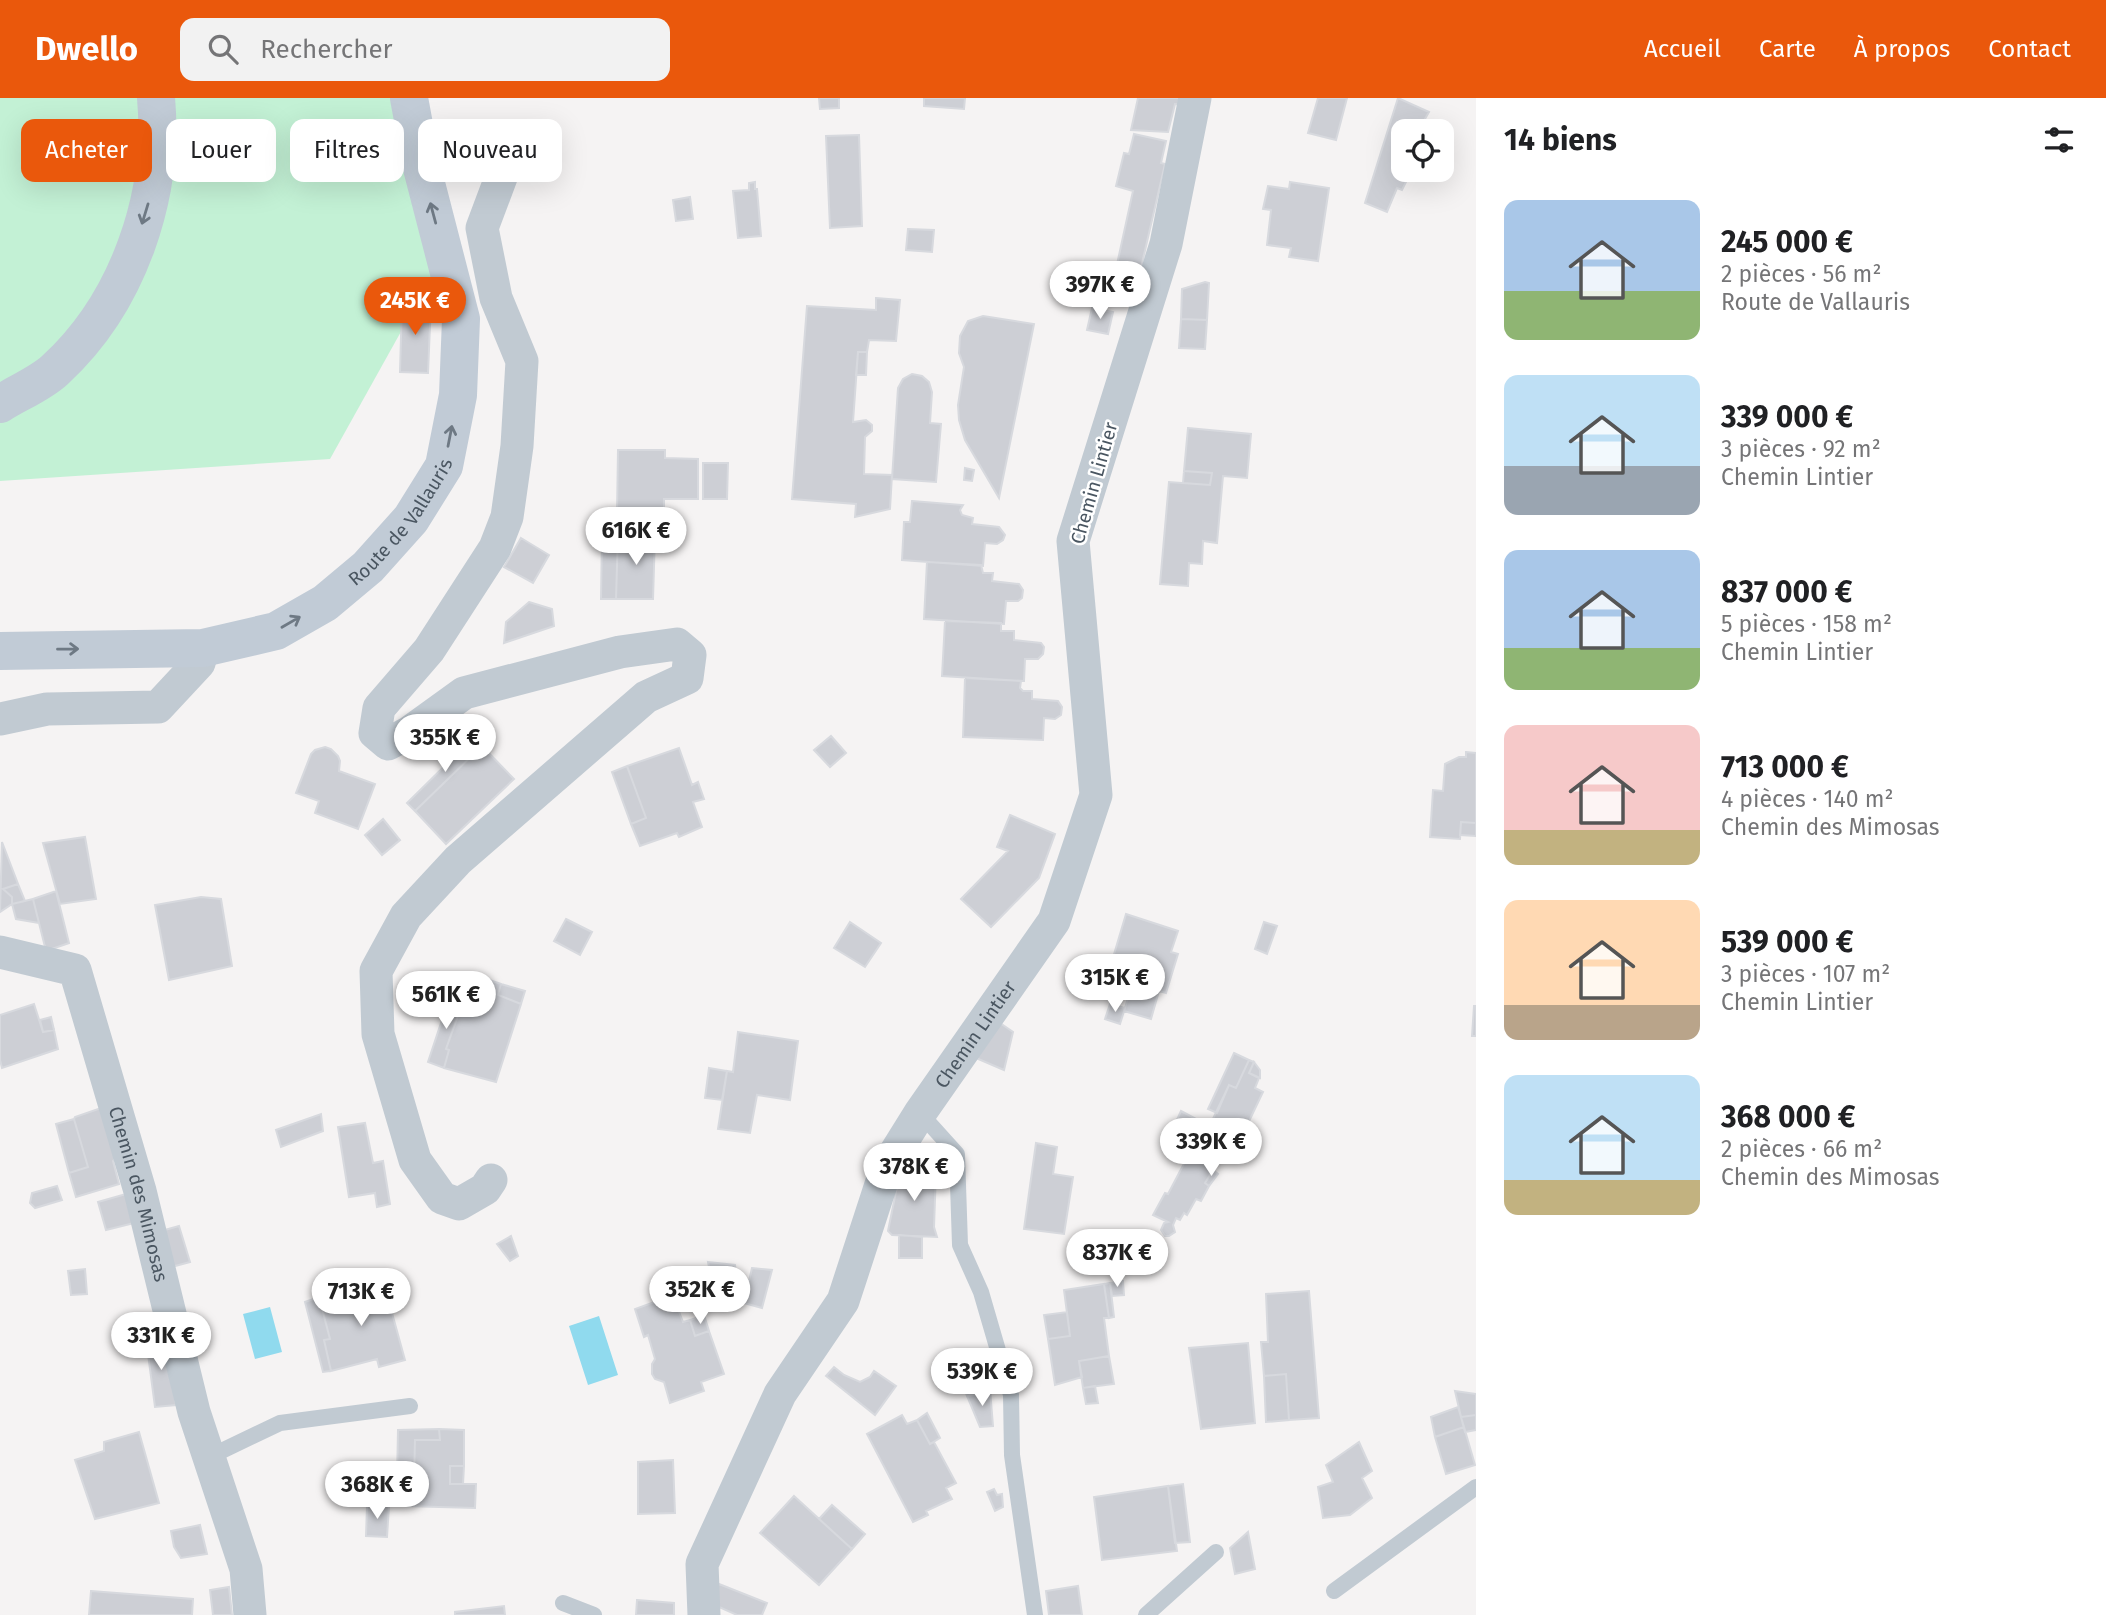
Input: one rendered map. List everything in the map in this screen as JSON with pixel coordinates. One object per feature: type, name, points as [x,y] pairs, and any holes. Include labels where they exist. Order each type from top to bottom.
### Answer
[{"type":"main road","points":[[0,404],[53,372],[95,327],[126,274],[148,203],[159,130],[156,98]]},
{"type":"main road","name":"Route de Vallauris","points":[[408,98],[418,149]]},
{"type":"main road","name":"Route de Vallauris","points":[[0,651],[203,648],[276,631],[325,603],[368,567],[411,519],[444,466],[458,395],[461,318],[425,182]]},
{"type":"street","name":"Chemin Lintier","points":[[704,1615],[702,1564],[780,1394],[844,1301],[887,1166],[920,1113],[1054,921],[1096,795],[1073,541],[1166,244],[1195,98]]},
{"type":"street","points":[[491,1180],[485,1189],[459,1204],[442,1198],[415,1160],[378,1034],[376,971],[406,916],[458,860],[646,697],[687,677],[690,655],[677,644],[620,652],[464,693],[410,732],[388,744],[375,733],[379,708],[429,650],[495,548],[507,517],[517,446],[522,361],[496,298],[482,228],[499,182]]},
{"type":"street","points":[[0,719],[47,709],[158,707],[200,663],[203,648]]},
{"type":"street","name":"Chemin des Mimosas","points":[[0,952],[75,970],[140,1191],[194,1412],[246,1569],[250,1615]]},
{"type":"lane","points":[[920,1113],[957,1154],[960,1245],[981,1292],[1011,1395],[1012,1455],[1035,1615]]},
{"type":"lane","points":[[209,1457],[280,1423],[410,1406]]},
{"type":"lane","points":[[1334,1591],[1476,1487]]},
{"type":"lane","points":[[1146,1615],[1216,1552]]},
{"type":"lane","points":[[563,1603],[594,1615]]},
{"type":"green space","points":[[0,98],[394,98],[398,119],[290,119],[290,182],[404,182],[404,145],[432,276],[330,459],[0,481]]},
{"type":"water","points":[[270,1307],[282,1352],[255,1359],[243,1314]]},
{"type":"water","points":[[599,1316],[618,1375],[588,1385],[569,1326]]},
{"type":"building","points":[[819,98],[839,98],[839,108],[820,109]]},
{"type":"building","points":[[924,98],[965,98],[964,109],[924,106]]},
{"type":"building","points":[[1138,98],[1186,98],[1184,105],[1175,104],[1168,132],[1131,130]]},
{"type":"building","points":[[1318,98],[1347,98],[1336,140],[1308,133]]},
{"type":"building","points":[[1398,98],[1429,112],[1425,119],[1391,119]]},
{"type":"building","points":[[1391,120],[1391,182],[1406,182],[1402,190],[1397,188],[1387,212],[1365,203]]},
{"type":"building","points":[[1134,134],[1166,141],[1161,163],[1165,164],[1140,272],[1116,269],[1133,191],[1116,186],[1124,153],[1129,154]]},
{"type":"building","points":[[859,135],[862,226],[830,228],[826,136]]},
{"type":"building","points":[[755,182],[761,236],[738,238],[733,191],[749,190],[749,183]]},
{"type":"building","points":[[1290,182],[1329,188],[1318,261],[1289,257],[1291,248],[1267,245],[1271,210],[1263,209],[1268,186],[1289,189]]},
{"type":"building","points":[[690,197],[693,219],[676,221],[673,200]]},
{"type":"building","points":[[908,229],[934,230],[932,252],[906,250]]},
{"type":"building","points":[[1209,283],[1207,320],[1181,319],[1182,289]]},
{"type":"building","points":[[403,292],[421,302],[402,302]]},
{"type":"building","points":[[876,298],[900,300],[896,341],[869,340],[867,352],[858,352],[853,422],[866,420],[872,425],[872,431],[865,437],[864,474],[892,475],[890,509],[855,517],[856,504],[792,499],[807,306],[876,310]]},
{"type":"building","points":[[402,302],[431,302],[428,373],[400,372]]},
{"type":"building","points":[[1092,308],[1113,312],[1108,334],[1087,330]]},
{"type":"building","points":[[983,316],[1034,324],[999,498],[965,440],[959,420],[958,405],[964,367],[959,353],[960,336],[968,321]]},
{"type":"building","points":[[1181,319],[1207,320],[1205,349],[1179,348]]},
{"type":"building","points":[[858,352],[867,352],[866,375],[856,375]]},
{"type":"building","points":[[912,374],[922,376],[929,382],[932,392],[930,423],[941,424],[936,482],[892,479],[898,388],[903,379]]},
{"type":"building","points":[[1188,428],[1251,434],[1247,478],[1223,476],[1217,543],[1203,541],[1202,564],[1189,563],[1188,586],[1160,584],[1169,482],[1210,485],[1212,473],[1184,471]]},
{"type":"building","points":[[618,450],[665,450],[665,458],[698,459],[698,499],[664,499],[664,515],[617,514]]},
{"type":"building","points":[[703,463],[728,463],[727,499],[703,499]]},
{"type":"building","points":[[965,468],[974,470],[972,481],[964,480]]},
{"type":"building","points":[[1184,471],[1212,473],[1210,485],[1183,483]]},
{"type":"building","points":[[912,501],[963,505],[960,510],[962,515],[973,518],[972,524],[999,527],[1005,535],[997,544],[985,543],[983,566],[902,560],[904,522],[910,522]]},
{"type":"building","points":[[602,534],[618,534],[616,599],[601,599]]},
{"type":"building","points":[[618,534],[655,534],[653,599],[616,599]]},
{"type":"building","points":[[521,538],[549,555],[533,583],[504,567]]},
{"type":"building","points":[[927,562],[981,565],[983,573],[993,573],[992,581],[1019,584],[1023,590],[1022,598],[1018,601],[1006,601],[1004,624],[924,619]]},
{"type":"building","points":[[529,602],[552,609],[554,626],[504,643],[506,622]]},
{"type":"building","points":[[945,621],[1001,623],[1001,631],[1014,631],[1014,640],[1041,643],[1044,647],[1043,654],[1038,659],[1025,659],[1024,681],[942,676]]},
{"type":"building","points":[[965,678],[1021,681],[1020,688],[1023,691],[1032,691],[1032,699],[1058,701],[1062,707],[1061,715],[1055,719],[1044,718],[1043,740],[963,737]]},
{"type":"building","points":[[831,736],[846,753],[830,767],[814,750]]},
{"type":"building","points":[[474,737],[482,746],[415,811],[407,803]]},
{"type":"building","points":[[482,746],[514,779],[446,844],[415,811]]},
{"type":"building","points":[[325,747],[338,756],[339,771],[375,784],[358,829],[315,813],[319,801],[296,793],[311,754]]},
{"type":"building","points":[[679,748],[692,785],[698,782],[704,799],[693,802],[702,827],[679,837],[677,833],[640,846],[631,824],[646,818],[627,766]]},
{"type":"building","points":[[1466,752],[1476,753],[1476,823],[1461,822],[1460,839],[1430,837],[1433,790],[1443,791],[1445,764],[1459,757],[1466,757]]},
{"type":"building","points":[[627,766],[646,818],[631,824],[612,772]]},
{"type":"building","points":[[1010,815],[1055,834],[1039,878],[991,927],[961,899],[1008,851],[997,847]]},
{"type":"building","points":[[383,819],[400,840],[382,855],[365,835]]},
{"type":"building","points":[[1461,822],[1476,823],[1476,836],[1460,835]]},
{"type":"building","points":[[85,837],[96,899],[60,904],[43,843]]},
{"type":"building","points":[[2,842],[18,884],[3,889],[12,897],[12,904],[0,912]]},
{"type":"building","points":[[18,884],[25,901],[12,904],[12,897],[3,889]]},
{"type":"building","points":[[56,891],[69,943],[46,951],[33,899]]},
{"type":"building","points":[[201,897],[221,899],[232,966],[169,980],[155,905]]},
{"type":"building","points":[[33,899],[39,923],[16,919],[12,904]]},
{"type":"building","points":[[1126,914],[1178,931],[1171,952],[1178,954],[1166,993],[1159,991],[1151,1019],[1124,1011],[1137,968],[1112,961]]},
{"type":"building","points":[[566,919],[592,932],[580,955],[554,941]]},
{"type":"building","points":[[850,922],[881,943],[865,967],[834,948]]},
{"type":"building","points":[[1264,922],[1277,926],[1267,954],[1255,949]]},
{"type":"building","points":[[466,972],[501,984],[498,995],[521,1004],[496,1082],[444,1068],[449,1050],[446,1049],[464,999],[455,993],[453,981]]},
{"type":"building","points":[[501,984],[525,991],[521,1004],[498,995]]},
{"type":"building","points":[[453,987],[457,996],[464,999],[446,1049],[449,1050],[444,1068],[428,1062]]},
{"type":"building","points":[[34,1004],[43,1032],[54,1030],[58,1049],[2,1068],[0,1015]]},
{"type":"building","points":[[1110,1004],[1125,1008],[1120,1024],[1105,1019]]},
{"type":"building","points":[[1474,1006],[1476,1036],[1472,1036]]},
{"type":"building","points":[[51,1017],[54,1030],[43,1032],[40,1020]]},
{"type":"building","points":[[1000,1023],[1013,1032],[1004,1070],[976,1058]]},
{"type":"building","points":[[738,1032],[798,1041],[790,1100],[757,1095],[750,1133],[718,1129],[727,1071],[733,1072]]},
{"type":"building","points":[[1234,1053],[1249,1060],[1236,1088],[1229,1085],[1217,1113],[1208,1109]]},
{"type":"building","points":[[1249,1060],[1254,1062],[1249,1073],[1259,1078],[1255,1088],[1263,1092],[1240,1140],[1229,1134],[1213,1170],[1198,1161],[1213,1128],[1210,1125],[1229,1085],[1236,1088]]},
{"type":"building","points":[[1254,1062],[1260,1070],[1260,1078],[1249,1073]]},
{"type":"building","points":[[709,1068],[727,1071],[722,1100],[705,1098]]},
{"type":"building","points":[[101,1108],[119,1184],[76,1197],[69,1173],[88,1167],[74,1119]]},
{"type":"building","points":[[1181,1111],[1213,1128],[1198,1161],[1213,1170],[1205,1183],[1209,1186],[1201,1201],[1196,1199],[1187,1215],[1184,1213],[1180,1220],[1176,1218],[1173,1225],[1175,1232],[1165,1236],[1161,1230],[1164,1223],[1168,1222],[1153,1215],[1165,1193],[1168,1194],[1188,1156],[1166,1144]]},
{"type":"building","points":[[321,1114],[323,1131],[281,1147],[276,1130]]},
{"type":"building","points":[[74,1119],[88,1167],[69,1173],[56,1124]]},
{"type":"building","points":[[365,1123],[373,1163],[383,1161],[390,1204],[377,1207],[375,1193],[349,1197],[338,1127]]},
{"type":"building","points":[[1036,1143],[1057,1147],[1053,1174],[1073,1177],[1064,1234],[1024,1229]]},
{"type":"building","points":[[902,1162],[936,1171],[934,1227],[937,1237],[892,1235],[888,1231]]},
{"type":"building","points":[[1213,1170],[1218,1174],[1209,1186],[1205,1183]]},
{"type":"building","points":[[57,1186],[62,1200],[35,1208],[30,1203],[32,1193]]},
{"type":"building","points":[[126,1194],[134,1223],[106,1230],[98,1202]]},
{"type":"building","points":[[179,1226],[190,1262],[164,1269],[154,1233]]},
{"type":"building","points":[[899,1235],[922,1237],[922,1258],[899,1258]]},
{"type":"building","points":[[511,1236],[518,1256],[510,1261],[497,1244]]},
{"type":"building","points":[[708,1262],[735,1265],[739,1297],[715,1298]]},
{"type":"building","points":[[752,1268],[772,1270],[762,1308],[744,1303]]},
{"type":"building","points":[[85,1269],[87,1294],[71,1295],[68,1271]]},
{"type":"building","points":[[1123,1281],[1124,1295],[1112,1296],[1110,1283]]},
{"type":"building","points":[[1110,1283],[1114,1317],[1109,1318],[1104,1284]]},
{"type":"building","points":[[384,1284],[405,1360],[379,1367],[377,1359],[331,1371],[324,1340],[330,1339],[319,1297],[347,1289],[348,1293]]},
{"type":"building","points":[[1104,1284],[1109,1318],[1104,1318],[1109,1356],[1079,1361],[1082,1377],[1055,1385],[1048,1339],[1070,1336],[1064,1290]]},
{"type":"building","points":[[1309,1291],[1319,1418],[1289,1420],[1286,1374],[1264,1376],[1261,1342],[1268,1342],[1266,1294]]},
{"type":"building","points":[[319,1297],[330,1339],[324,1340],[331,1371],[323,1372],[305,1302]]},
{"type":"building","points":[[657,1301],[659,1307],[675,1301],[683,1322],[690,1320],[695,1336],[709,1331],[724,1374],[701,1382],[704,1391],[670,1403],[664,1382],[655,1379],[652,1374],[655,1359],[648,1335],[644,1337],[635,1309]]},
{"type":"building","points":[[1067,1312],[1070,1336],[1048,1339],[1044,1315]]},
{"type":"building","points":[[704,1315],[709,1331],[695,1336],[690,1320]]},
{"type":"building","points":[[165,1335],[176,1405],[155,1407],[146,1339]]},
{"type":"building","points":[[1248,1343],[1255,1423],[1201,1429],[1189,1348]]},
{"type":"building","points":[[978,1352],[981,1360],[964,1370],[973,1395],[967,1396],[957,1366]]},
{"type":"building","points":[[1109,1356],[1114,1384],[1083,1388],[1079,1361]]},
{"type":"building","points":[[981,1360],[990,1389],[973,1395],[964,1370]]},
{"type":"building","points":[[834,1367],[860,1382],[870,1377],[874,1371],[896,1386],[875,1415],[826,1376]]},
{"type":"building","points":[[1286,1374],[1289,1420],[1266,1422],[1264,1376]]},
{"type":"building","points":[[1095,1386],[1098,1403],[1086,1404],[1083,1388]]},
{"type":"building","points":[[990,1389],[993,1426],[980,1427],[967,1396]]},
{"type":"building","points":[[1455,1391],[1476,1394],[1476,1415],[1461,1417]]},
{"type":"building","points":[[1458,1407],[1464,1427],[1435,1437],[1431,1417]]},
{"type":"building","points":[[927,1413],[940,1438],[930,1444],[917,1420]]},
{"type":"building","points":[[902,1415],[907,1424],[917,1420],[930,1444],[934,1442],[956,1483],[946,1488],[952,1499],[926,1511],[928,1515],[913,1522],[867,1434]]},
{"type":"building","points":[[1476,1415],[1476,1430],[1465,1432],[1461,1417]]},
{"type":"building","points":[[1464,1427],[1475,1465],[1446,1474],[1435,1437]]},
{"type":"building","points":[[439,1429],[464,1430],[464,1466],[450,1466],[450,1484],[476,1484],[475,1508],[404,1506],[405,1479],[414,1480],[415,1440],[440,1440]]},
{"type":"building","points":[[439,1429],[440,1440],[415,1440],[414,1480],[405,1479],[404,1506],[367,1506],[369,1479],[397,1479],[398,1430]]},
{"type":"building","points":[[139,1432],[159,1503],[95,1519],[75,1460],[104,1451],[104,1442]]},
{"type":"building","points":[[1359,1442],[1372,1471],[1362,1478],[1372,1498],[1350,1515],[1323,1518],[1318,1487],[1333,1482],[1326,1465]]},
{"type":"building","points":[[673,1460],[675,1513],[638,1514],[638,1462]]},
{"type":"building","points":[[450,1466],[464,1466],[463,1484],[450,1484]]},
{"type":"building","points":[[1183,1484],[1190,1542],[1175,1543],[1168,1486]]},
{"type":"building","points":[[1168,1486],[1177,1551],[1102,1560],[1094,1497]]},
{"type":"building","points":[[994,1489],[997,1495],[1002,1494],[1003,1507],[995,1511],[987,1492]]},
{"type":"building","points":[[794,1496],[852,1549],[819,1585],[760,1533]]},
{"type":"building","points":[[832,1505],[865,1534],[852,1549],[819,1519]]},
{"type":"building","points":[[367,1506],[389,1506],[387,1537],[366,1536]]},
{"type":"building","points":[[200,1525],[207,1554],[181,1558],[174,1547],[171,1531]]},
{"type":"building","points":[[1248,1532],[1255,1569],[1235,1574],[1230,1548]]},
{"type":"building","points":[[719,1584],[767,1603],[762,1615],[737,1615],[710,1603]]},
{"type":"building","points":[[1078,1586],[1082,1615],[1049,1615],[1046,1591]]},
{"type":"building","points":[[229,1587],[232,1615],[213,1615],[210,1590]]},
{"type":"building","points":[[91,1591],[193,1599],[192,1615],[89,1615]]},
{"type":"building","points":[[637,1600],[674,1603],[674,1615],[636,1615]]},
{"type":"building","points":[[504,1606],[505,1615],[455,1615],[455,1612]]}]
